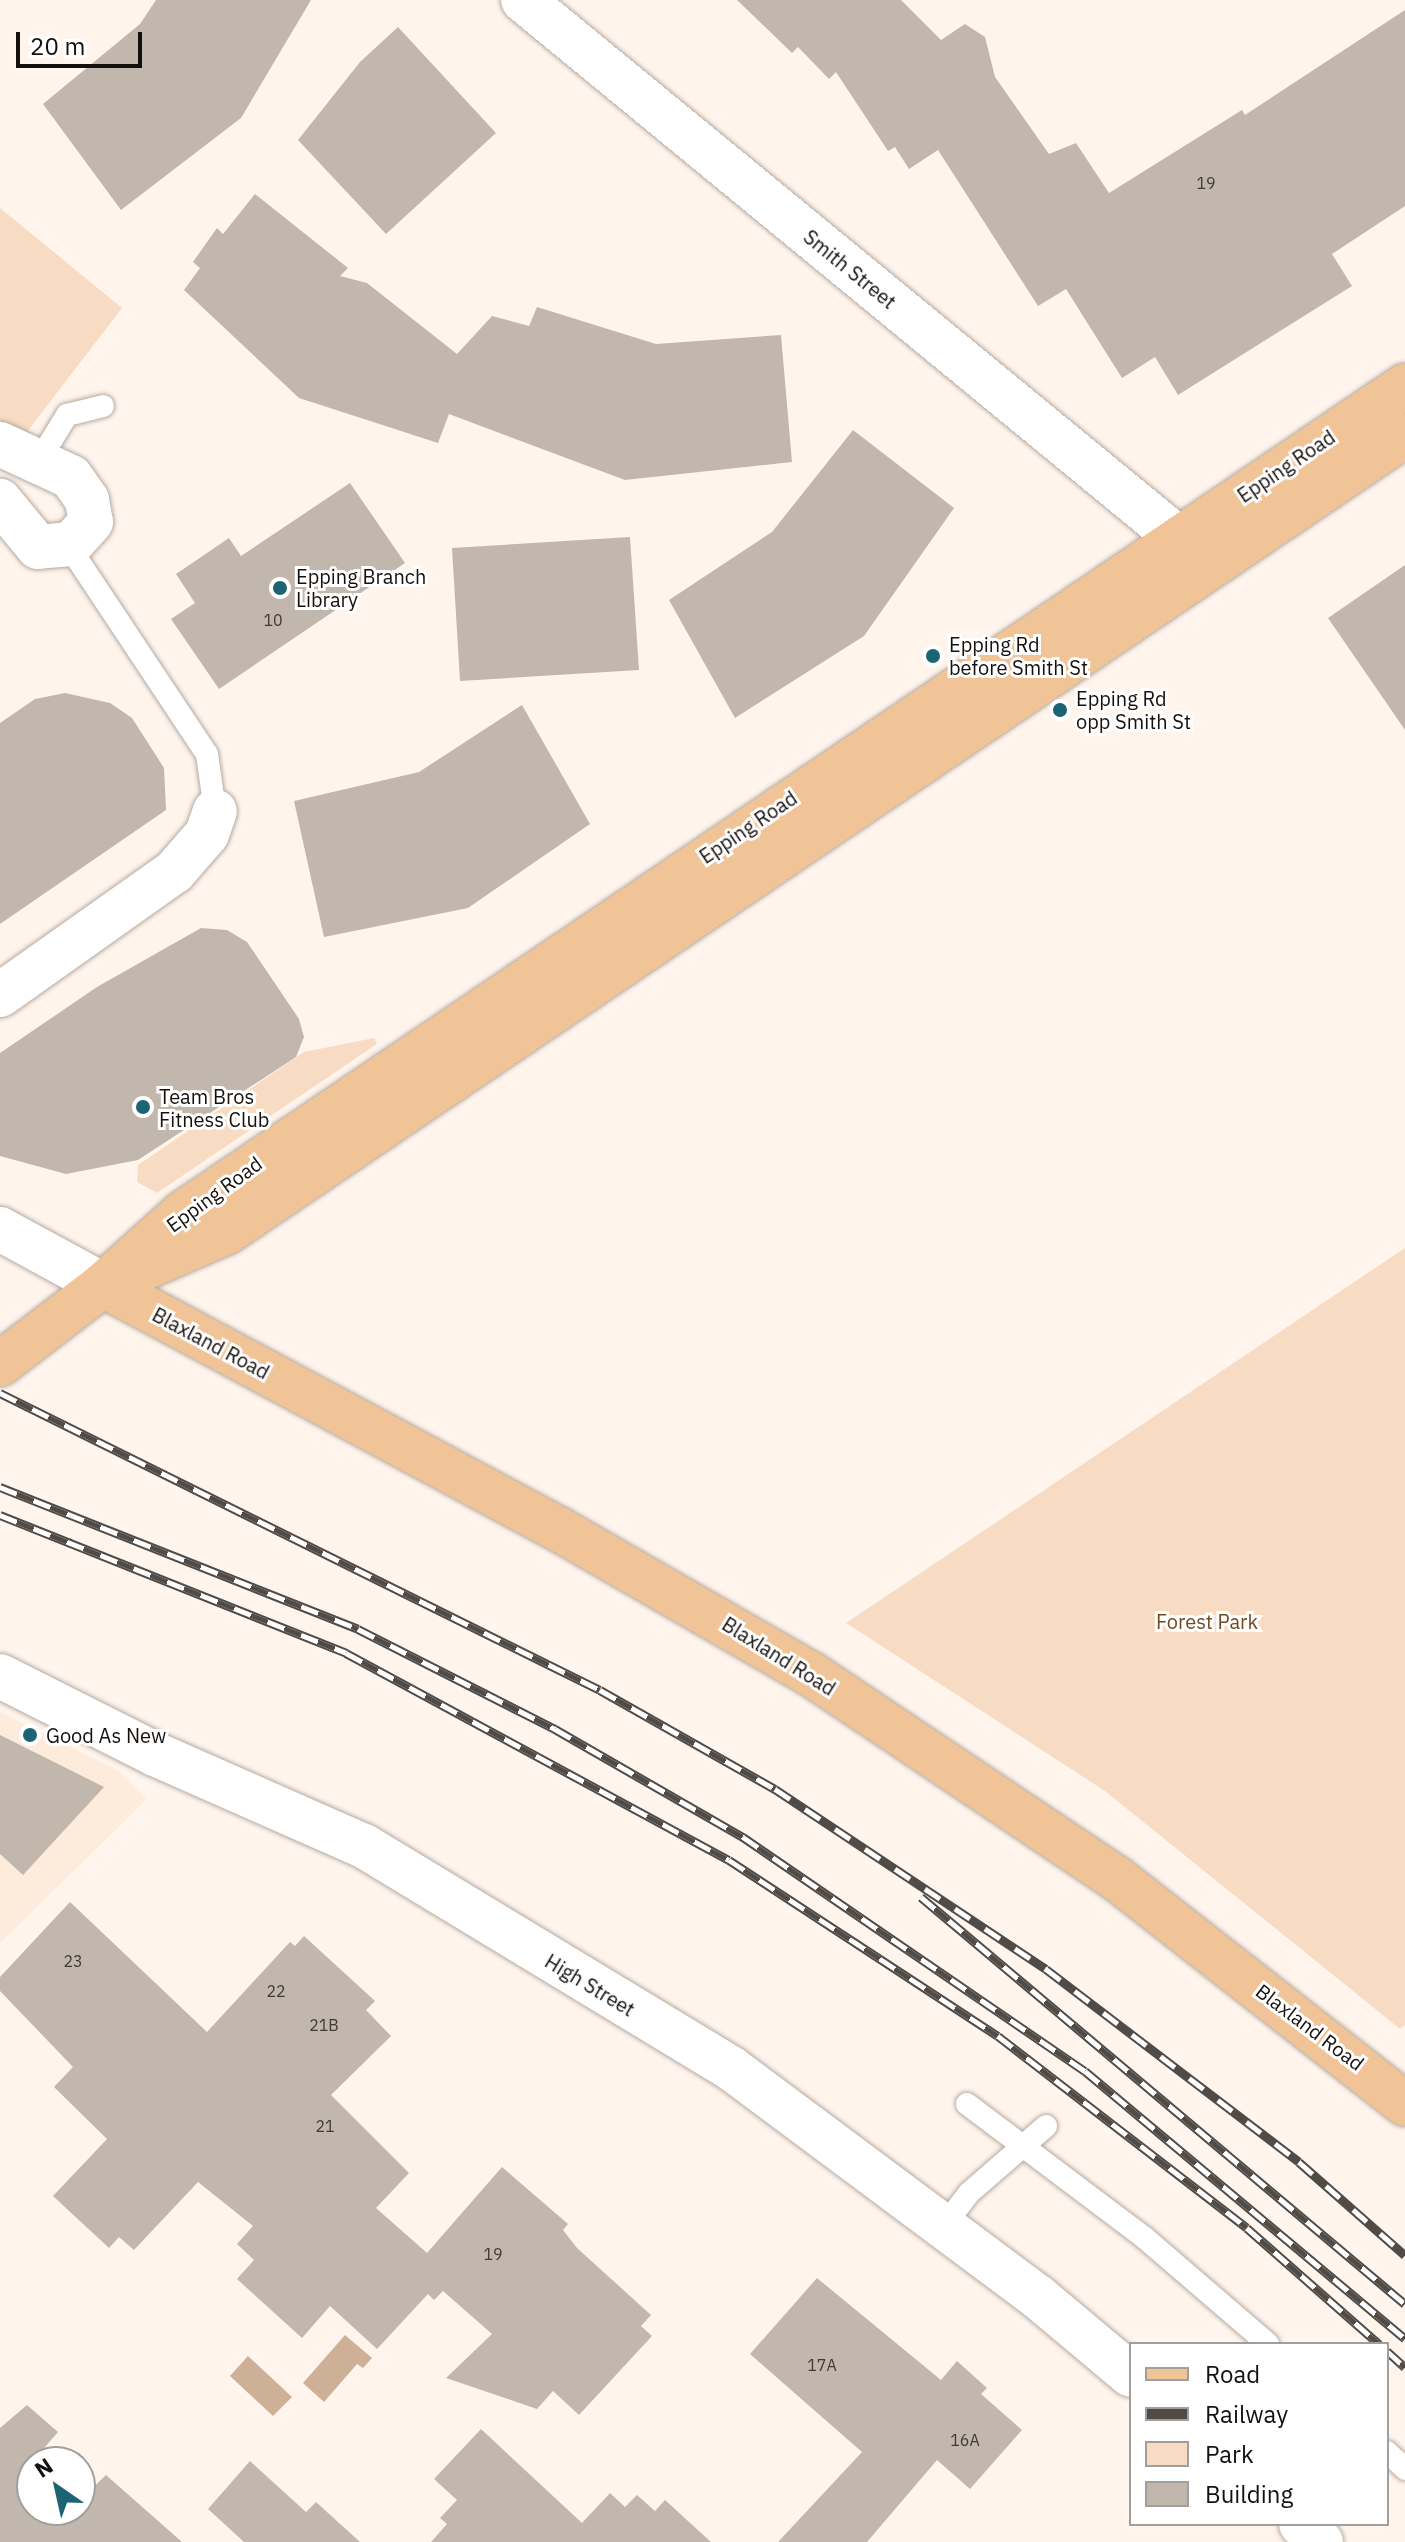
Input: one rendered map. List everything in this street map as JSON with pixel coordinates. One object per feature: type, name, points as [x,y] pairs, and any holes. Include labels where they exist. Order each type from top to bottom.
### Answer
[{"type":"main road","name":"Epping Road","points":[[0,1364],[103,1285],[183,1213],[1405,386]]},
{"type":"main road","name":"Epping Road","points":[[103,1285],[227,1232],[1405,435]]},
{"type":"main road","name":"Blaxland Road","points":[[103,1285],[562,1531],[811,1674],[1116,1878],[1405,2104]]},
{"type":"street","name":"Smith Street","points":[[523,0],[1178,538]]},
{"type":"street","points":[[0,444],[40,459],[71,477],[91,512],[86,530],[68,545],[38,547],[0,501]]},
{"type":"street","points":[[0,995],[174,872],[207,834],[215,811]]},
{"type":"street","points":[[0,1229],[103,1285]]},
{"type":"street","name":"High Street","points":[[0,1676],[155,1754],[364,1846],[732,2069],[943,2227],[1129,2373]]},
{"type":"street","points":[[1303,2526],[1321,2542]]},
{"type":"lane","points":[[40,459],[67,415],[103,406]]},
{"type":"lane","points":[[68,545],[207,754],[215,811]]},
{"type":"lane","points":[[967,2104],[1146,2239],[1266,2342]]},
{"type":"lane","points":[[943,2227],[969,2193],[1024,2149],[1046,2126]]},
{"type":"lane","points":[[1389,2454],[1405,2469]]},
{"type":"shaded area","points":[[0,1712],[117,1770],[147,1799],[0,1943]]},
{"type":"shaded area","points":[[345,2335],[372,2358],[363,2368],[357,2364],[324,2402],[303,2383]]},
{"type":"shaded area","points":[[248,2356],[292,2397],[273,2416],[230,2376]]},
{"type":"green space","points":[[0,208],[122,308],[23,437],[0,420]]},
{"type":"green space","points":[[374,1038],[377,1044],[157,1193],[137,1182],[138,1165],[304,1052]]},
{"type":"green space","name":"Forest Park","points":[[1405,1248],[1405,2025],[1400,2029],[1105,1791],[846,1623]]},
{"type":"building","points":[[156,0],[311,0],[241,118],[121,210],[43,104],[140,24]]},
{"type":"building","points":[[737,0],[901,0],[941,40],[965,24],[985,37],[995,77],[1049,154],[1076,143],[1109,193],[1242,110],[1245,115],[1405,10],[1405,206],[1332,254],[1352,286],[1178,395],[1155,357],[1122,378],[1066,289],[1038,306],[938,150],[909,169],[895,147],[888,151],[836,72],[829,79],[798,47],[792,53]]},
{"type":"building","points":[[398,27],[496,133],[386,234],[298,140],[360,62]]},
{"type":"building","points":[[255,194],[348,268],[340,276],[367,283],[457,354],[492,316],[529,326],[537,307],[656,344],[781,335],[792,462],[625,480],[449,414],[438,443],[299,398],[184,290],[200,268],[193,262],[217,228],[223,234]]},
{"type":"building","points":[[853,430],[954,508],[864,636],[735,718],[669,600],[772,532]]},
{"type":"building","points":[[350,483],[405,563],[219,689],[171,619],[195,603],[176,574],[229,538],[241,556]]},
{"type":"building","points":[[630,537],[639,670],[460,681],[452,548]]},
{"type":"building","points":[[1405,565],[1405,730],[1328,618]]},
{"type":"building","points":[[65,693],[110,703],[132,718],[164,768],[166,810],[0,924],[0,723],[35,699]]},
{"type":"building","points":[[522,705],[590,824],[468,908],[324,937],[294,801],[419,772]]},
{"type":"building","points":[[201,928],[227,930],[247,942],[299,1019],[304,1037],[296,1057],[138,1160],[66,1174],[0,1156],[0,1053],[97,987]]},
{"type":"building","points":[[0,1735],[104,1787],[23,1875],[0,1854]]},
{"type":"building","points":[[70,1902],[207,2032],[290,1942],[295,1946],[304,1936],[375,2001],[366,2010],[391,2036],[331,2095],[409,2173],[376,2208],[427,2253],[502,2167],[568,2224],[563,2230],[577,2248],[651,2315],[641,2326],[652,2336],[579,2415],[553,2391],[537,2409],[446,2378],[492,2334],[443,2291],[434,2300],[428,2294],[377,2349],[330,2306],[302,2338],[237,2279],[254,2260],[237,2244],[253,2226],[198,2182],[134,2250],[119,2237],[109,2248],[53,2196],[107,2139],[54,2087],[73,2067],[0,1991],[0,1977]]},
{"type":"building","points":[[817,2278],[941,2380],[957,2361],[987,2388],[981,2394],[1022,2430],[970,2489],[937,2460],[867,2542],[778,2542],[862,2452],[750,2354]]},
{"type":"building","points":[[27,2405],[58,2432],[46,2446],[16,2446],[16,2526],[96,2526],[96,2485],[106,2475],[182,2542],[0,2542],[0,2428]]},
{"type":"building","points":[[481,2429],[582,2523],[610,2493],[625,2507],[637,2495],[655,2511],[665,2500],[711,2542],[431,2542],[447,2524],[440,2518],[457,2500],[434,2479]]},
{"type":"building","points":[[250,2461],[306,2512],[316,2502],[360,2542],[244,2542],[208,2509]]},
{"type":"railway","points":[[0,1393],[600,1690],[775,1789],[1046,1969],[1299,2162],[1405,2255]]},
{"type":"railway","points":[[0,1487],[358,1629],[555,1729],[743,1837],[1085,2071],[1405,2339]]},
{"type":"railway","points":[[0,1515],[346,1653],[729,1860],[998,2036],[1247,2228],[1377,2342]]},
{"type":"railway","points":[[921,1897],[1405,2304]]},
{"type":"railway","points":[[1389,2353],[1405,2367]]},
{"type":"place","name":"Epping Branch Library","points":[[280,588]]},
{"type":"place","name":"Epping Rd before Smith St","points":[[933,656]]},
{"type":"place","name":"Epping Rd opp Smith St","points":[[1060,710]]},
{"type":"place","name":"Team Bros Fitness Club","points":[[143,1107]]},
{"type":"place","name":"Good As New","points":[[30,1735]]}]
